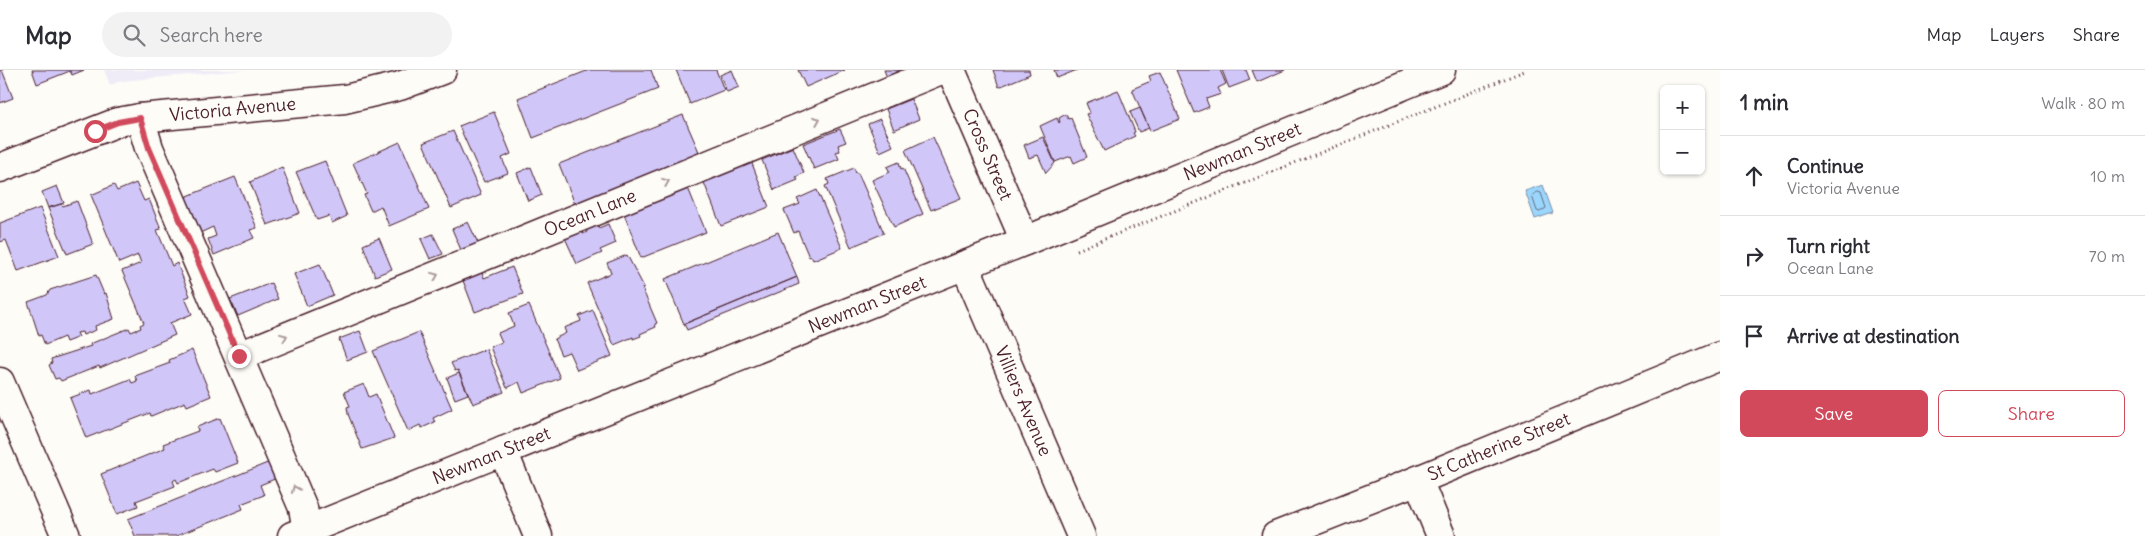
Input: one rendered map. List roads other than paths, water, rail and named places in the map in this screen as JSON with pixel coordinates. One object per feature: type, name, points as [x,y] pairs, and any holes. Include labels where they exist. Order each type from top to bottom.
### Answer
[{"type":"street","name":"Victoria Avenue","points":[[0,168],[118,122],[140,118],[345,99],[400,86],[442,70]]},
{"type":"street","name":"Ocean Lane","points":[[239,356],[940,70]]},
{"type":"street","name":"Cross Street","points":[[951,70],[1024,241]]},
{"type":"street","name":"Newman Street","points":[[302,534],[1441,70]]},
{"type":"street","points":[[140,118],[149,148],[303,508],[302,534]]},
{"type":"street","name":"Villiers Avenue","points":[[965,265],[1081,536]]},
{"type":"street","name":"St Catherine Street","points":[[1276,536],[1720,356]]},
{"type":"street","points":[[0,382],[66,536]]},
{"type":"street","points":[[503,451],[538,536]]},
{"type":"street","points":[[1418,480],[1441,536]]},
{"type":"water","points":[[1543,185],[1553,213],[1535,219],[1525,191]]}]
